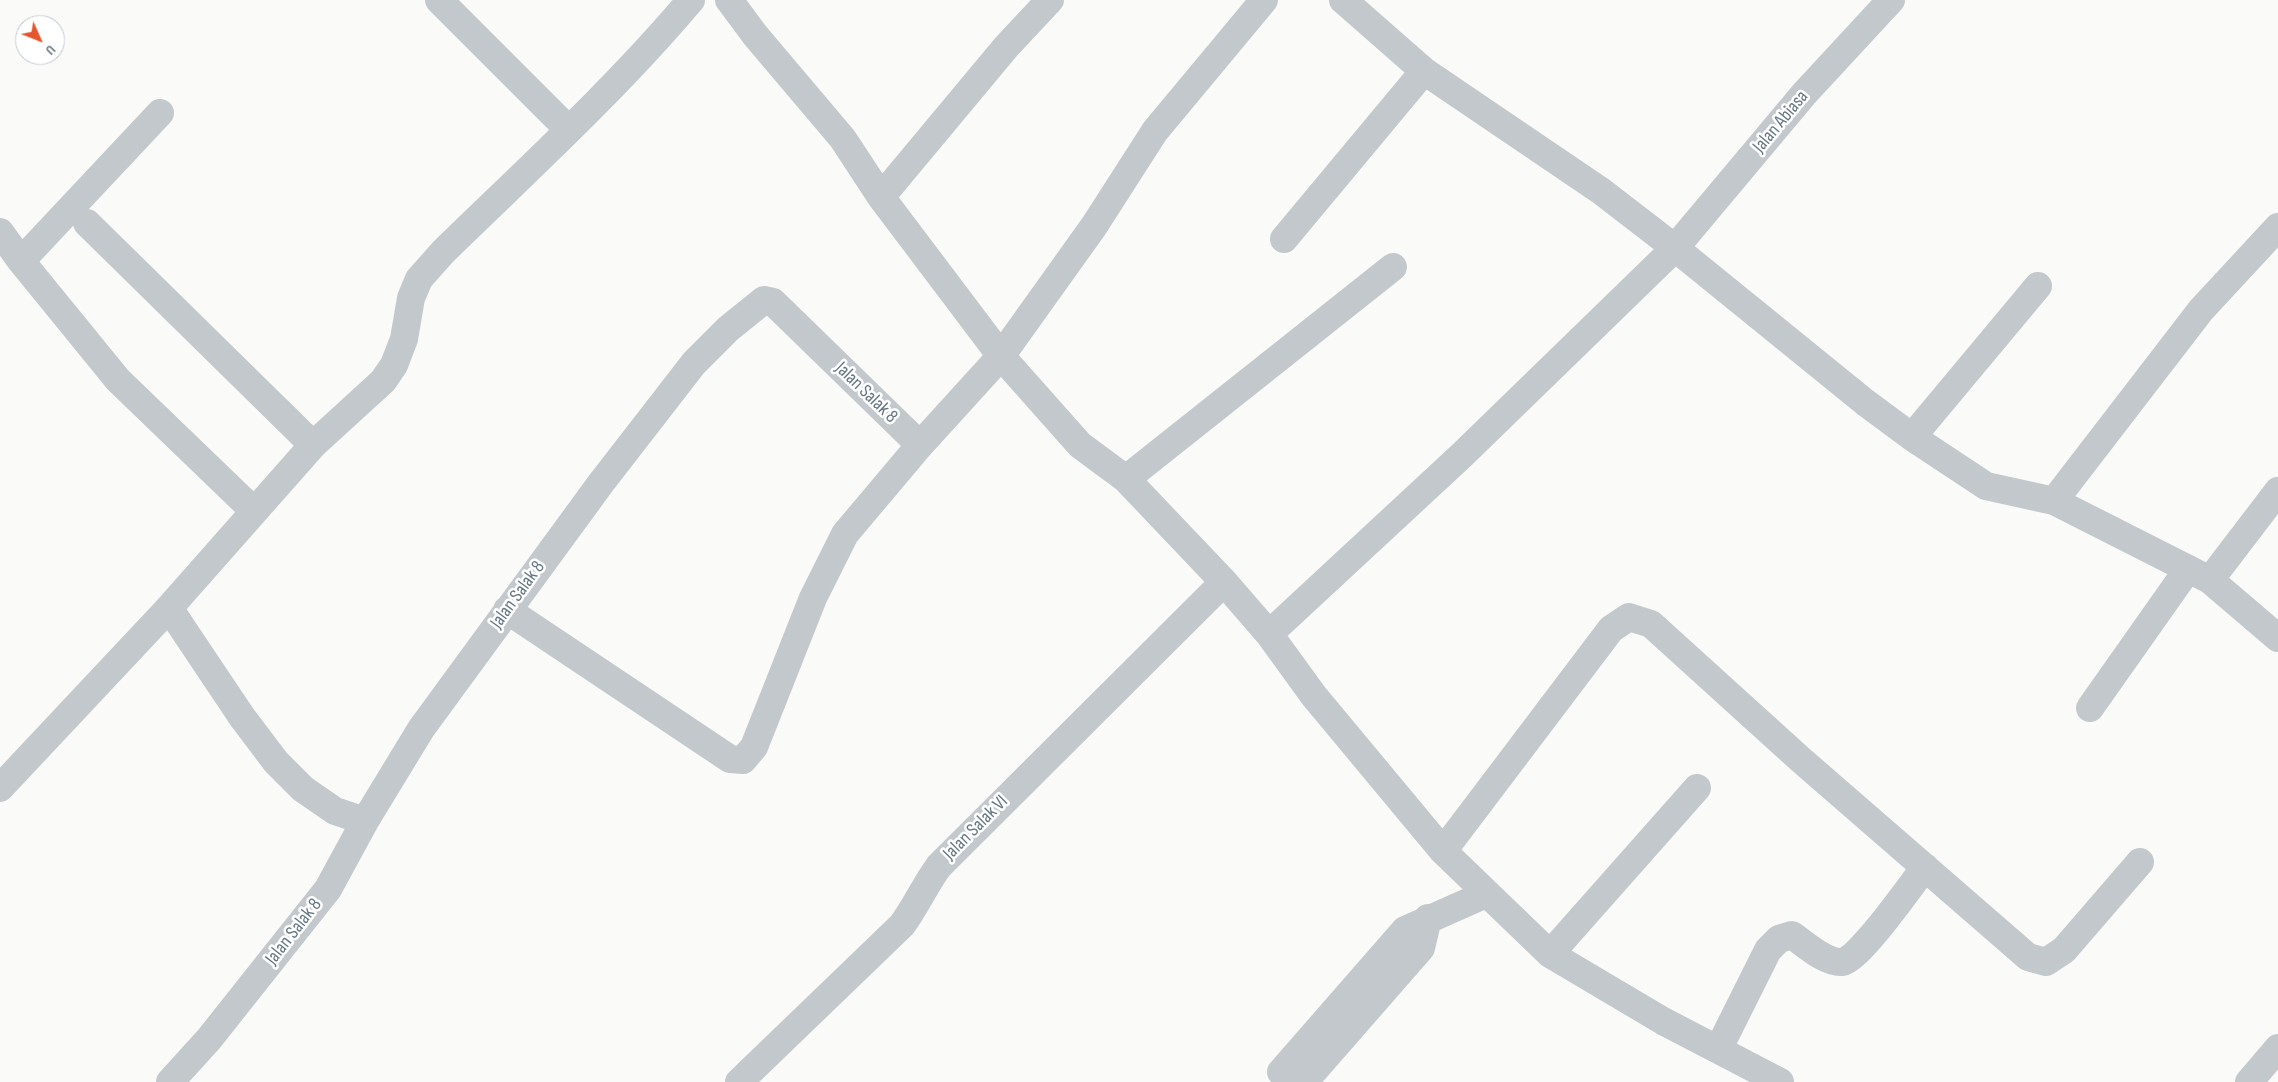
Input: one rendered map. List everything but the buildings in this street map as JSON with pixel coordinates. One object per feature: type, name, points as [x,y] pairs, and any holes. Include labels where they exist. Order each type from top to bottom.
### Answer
[{"type":"street","points":[[439,0],[568,129]]},
{"type":"street","points":[[0,788],[169,608],[313,445],[383,381],[394,365],[404,339],[411,298],[420,278],[443,252],[568,129],[607,94],[691,0]]},
{"type":"street","points":[[729,0],[755,35],[843,138],[882,198],[1001,356],[1080,445],[1126,479],[1224,582],[1269,634],[1314,696],[1443,852],[1550,954],[1656,1016],[1780,1082]]},
{"type":"street","points":[[882,198],[1006,47],[1050,0]]},
{"type":"street","points":[[507,610],[730,759],[743,760],[754,747],[813,598],[845,534],[920,445],[1001,356],[1094,226],[1155,131],[1264,0]]},
{"type":"street","points":[[1343,0],[1424,71],[1601,191],[1676,248],[1838,381],[1912,437],[1986,486],[2054,501],[2199,575],[2278,638]]},
{"type":"street","name":"Jalan Abiasa","points":[[1269,634],[1462,455],[1676,248],[1804,94],[1890,0]]},
{"type":"street","points":[[1284,239],[1424,71]]},
{"type":"street","points":[[21,261],[160,113]]},
{"type":"street","points":[[87,223],[313,445]]},
{"type":"street","points":[[2054,501],[2201,310],[2278,227]]},
{"type":"street","points":[[0,232],[21,261],[118,380],[254,511]]},
{"type":"street","points":[[1126,479],[1393,267]]},
{"type":"street","points":[[1912,437],[2038,286]]},
{"type":"street","name":"Jalan Salak 8","points":[[170,1082],[210,1039],[328,889],[365,821],[421,729],[600,484],[694,363],[728,329],[764,300],[772,302],[920,445]]},
{"type":"street","points":[[2090,708],[2199,575],[2278,491]]},
{"type":"street","name":"Jalan Salak VI","points":[[739,1082],[902,926],[913,910],[926,884],[939,866],[1224,582]]},
{"type":"street","points":[[169,608],[242,717],[276,762],[303,790],[335,811],[365,821]]},
{"type":"street","points":[[1443,852],[1611,630],[1629,618],[1651,624],[1800,759],[2028,957],[2046,962],[2064,950],[2140,862]]},
{"type":"street","points":[[1550,954],[1697,788]]},
{"type":"street","points":[[1719,1048],[1768,950],[1779,939],[1792,936],[1831,960],[1844,962],[1859,952],[1925,867]]},
{"type":"street","points":[[1292,1082],[1281,1072],[1405,930],[1428,918],[1486,894]]},
{"type":"street","points":[[1304,1082],[1421,948],[1428,918]]},
{"type":"street","points":[[2248,1082],[2278,1048]]}]
